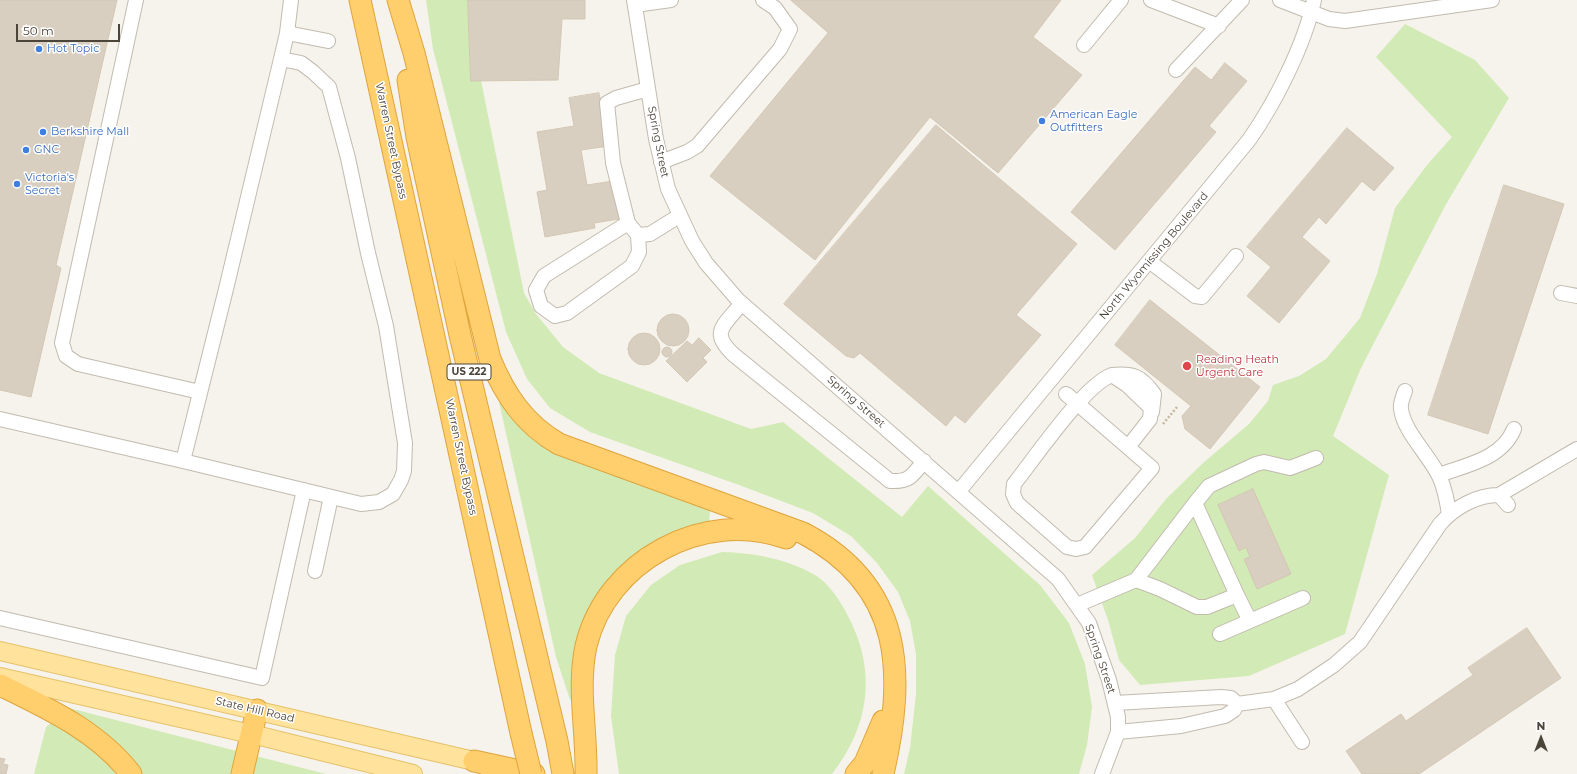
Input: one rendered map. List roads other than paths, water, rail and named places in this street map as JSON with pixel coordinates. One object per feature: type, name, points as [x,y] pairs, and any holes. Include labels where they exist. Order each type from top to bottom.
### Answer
[{"type":"highway","name":"Warren Street Bypass","points":[[360,0],[521,733],[533,774]]},
{"type":"highway","name":"US 222","points":[[394,0],[417,137],[459,327],[557,741],[563,774]]},
{"type":"highway","points":[[398,0],[414,53],[490,359],[505,393],[526,420],[542,434],[564,446],[804,533],[833,550],[861,577],[868,587],[886,622],[894,652],[895,668],[893,722],[883,774]]},
{"type":"highway","points":[[586,769],[583,683],[584,661],[590,633],[601,608],[610,594],[633,569],[646,558],[675,542],[706,532],[724,529],[749,530],[780,535],[795,541],[823,557],[853,584],[861,594],[873,616],[881,638],[886,666],[886,708],[874,747],[866,763],[856,774]]},
{"type":"highway","points":[[0,684],[48,709],[82,730],[100,743],[131,774]]},
{"type":"highway","points":[[255,774],[258,736],[263,712]]},
{"type":"highway","points":[[869,774],[878,759],[893,722]]},
{"type":"highway","points":[[521,733],[522,774]]},
{"type":"highway","points":[[242,774],[258,736]]},
{"type":"highway","points":[[474,761],[533,774]]},
{"type":"main road","name":"State Hill Road","points":[[0,650],[474,761],[508,774]]},
{"type":"main road","points":[[0,677],[258,736],[413,774]]},
{"type":"street","points":[[136,0],[62,343],[66,356],[78,364],[200,392]]},
{"type":"street","points":[[183,460],[281,59],[287,33],[291,0]]},
{"type":"street","points":[[635,2],[671,0]]},
{"type":"street","points":[[660,162],[688,152],[697,146],[780,49],[790,29],[775,8],[763,0]]},
{"type":"street","points":[[1084,45],[1120,0]]},
{"type":"street","points":[[1150,0],[1218,26]]},
{"type":"street","points":[[1176,70],[1242,0]]},
{"type":"street","points":[[1280,0],[1313,6],[1329,19],[1344,21],[1492,0]]},
{"type":"street","name":"Spring Street","points":[[635,2],[660,162],[668,189],[679,216],[706,263],[741,304],[959,491],[1058,579],[1089,623],[1109,680],[1115,703],[1118,717],[1118,732],[1102,774]]},
{"type":"street","name":"North Wyomissing Boulevard","points":[[959,491],[1260,125],[1277,94],[1309,22],[1313,6]]},
{"type":"street","points":[[287,33],[328,41]]},
{"type":"street","points":[[0,419],[183,460],[361,504],[379,502],[393,494],[404,471],[405,443],[386,326],[368,253],[348,158],[329,87],[301,63],[281,59]]},
{"type":"street","points":[[628,223],[544,276],[536,290],[541,306],[556,316],[567,313],[632,266],[639,252],[638,235],[628,223],[613,163],[607,103],[616,98],[648,89]]},
{"type":"street","points":[[638,235],[650,234],[679,216]]},
{"type":"street","points":[[1149,261],[1195,296],[1202,297],[1236,256]]},
{"type":"street","points":[[1561,293],[1577,296]]},
{"type":"street","points":[[741,304],[721,330],[720,337],[723,345],[734,355],[890,481],[900,481],[910,478],[924,461]]},
{"type":"street","points":[[1066,394],[1078,404],[1128,447],[1152,468],[1085,547],[1076,549],[1067,547],[1017,503],[1013,494],[1014,484],[1078,404],[1104,378],[1112,375],[1121,380],[1146,401],[1151,408],[1152,413],[1147,425],[1128,447]]},
{"type":"street","points":[[1405,391],[1401,402],[1401,410],[1405,420],[1439,475],[1445,491],[1449,514]]},
{"type":"street","points":[[1439,475],[1492,455],[1506,444],[1514,429]]},
{"type":"street","points":[[1237,704],[1274,699],[1298,689],[1334,665],[1360,642],[1440,524],[1449,514],[1467,503],[1488,495],[1504,500],[1577,449]]},
{"type":"street","points":[[1077,605],[1136,580],[1209,486],[1256,464],[1272,464],[1290,468],[1316,458]]},
{"type":"street","points":[[0,618],[262,678],[304,490]]},
{"type":"street","points":[[315,571],[332,497]]},
{"type":"street","points":[[1195,503],[1250,621]]},
{"type":"street","points":[[1136,580],[1160,589],[1197,607],[1207,607],[1237,595]]},
{"type":"street","points":[[1220,634],[1303,598]]},
{"type":"street","points":[[1115,703],[1221,697],[1231,698],[1237,704]]},
{"type":"street","points":[[1274,699],[1302,742]]},
{"type":"street","points":[[1118,732],[1181,726],[1225,716],[1234,710],[1237,704]]},
{"type":"place","name":"Hot Topic","points":[[39,49]]},
{"type":"place","name":"American Eagle Outfitters","points":[[1042,121]]},
{"type":"place","name":"Berkshire Mall","points":[[43,132]]},
{"type":"place","name":"GNC","points":[[26,150]]},
{"type":"place","name":"Victoria's Secret","points":[[17,184]]},
{"type":"place","name":"Reading Heath Urgent Care","points":[[1187,366]]}]
